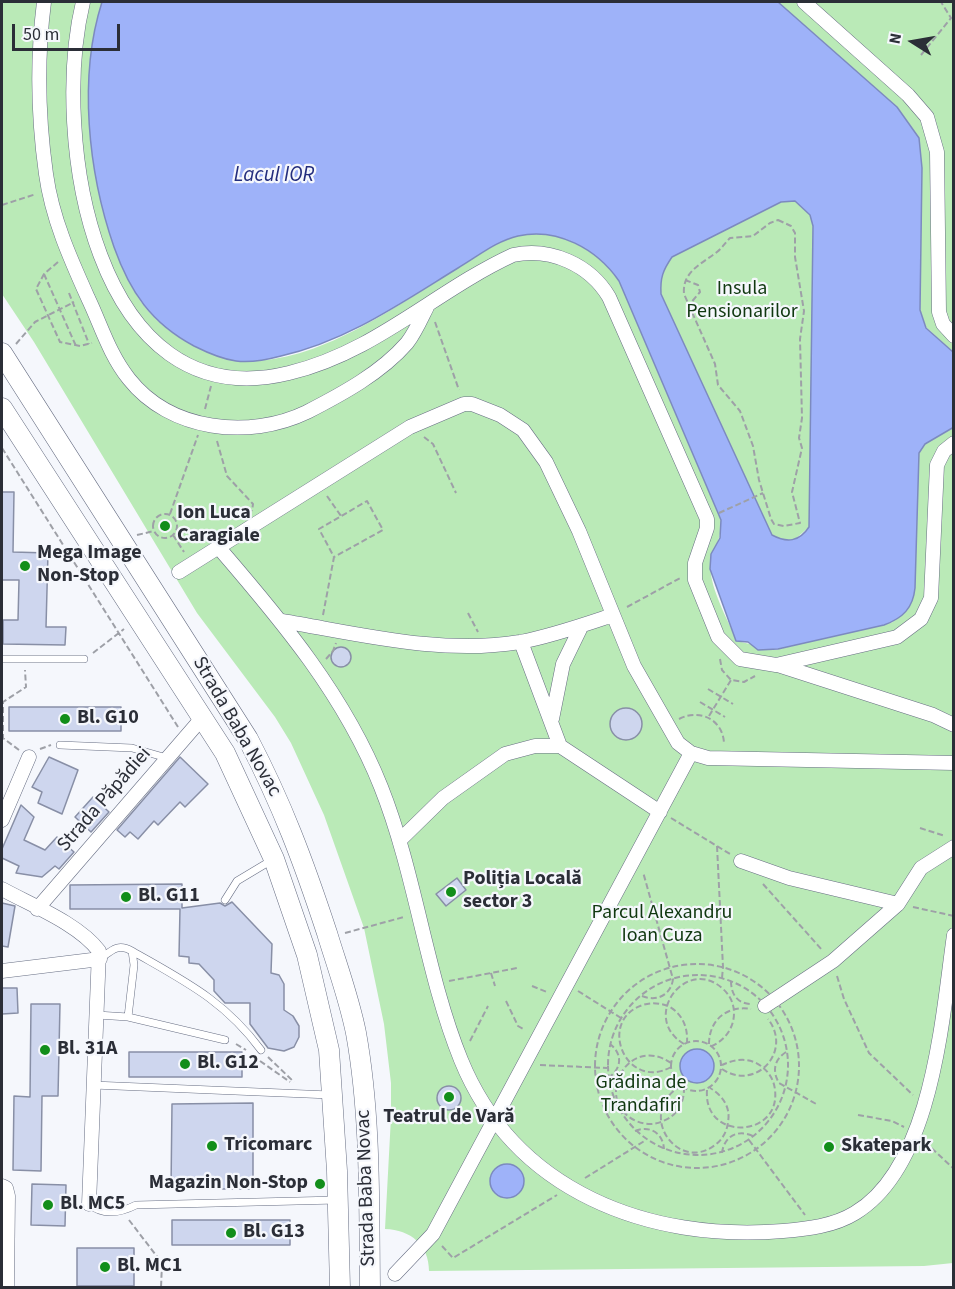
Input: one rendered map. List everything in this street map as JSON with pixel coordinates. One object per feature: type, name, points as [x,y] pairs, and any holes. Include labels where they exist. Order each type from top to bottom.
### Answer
[{"type":"main road","name":"Strada Baba Novac","points":[[2,353],[248,739],[300,850],[347,997],[362,1080],[370,1287]]},
{"type":"main road","name":"Strada Baba Novac","points":[[2,408],[203,717],[243,788],[274,859],[317,993],[329,1050],[334,1095],[340,1287]]},
{"type":"street","points":[[44,2],[40,83],[43,142],[49,190],[63,260],[87,296],[104,338],[123,371],[141,392],[166,409],[208,426],[245,427],[289,421],[329,401],[357,383],[408,342],[429,305]]},
{"type":"street","points":[[83,2],[75,55],[76,159],[82,197],[117,294],[149,336],[197,369],[214,375],[261,378],[307,368],[359,348],[501,261],[526,252],[560,258],[583,269],[599,282],[609,297],[707,519],[707,528],[693,572],[718,638],[725,647],[740,659],[776,665],[933,715],[954,725]]},
{"type":"street","points":[[804,2],[908,95],[927,117],[937,152],[939,312],[943,324],[954,336]]},
{"type":"street","points":[[179,572],[410,427],[464,404],[472,404],[508,420],[523,430],[546,462],[579,531],[634,666],[678,743],[690,753],[723,758],[954,763]]},
{"type":"street","points":[[776,665],[897,637],[921,619],[931,598],[937,465],[944,451],[954,443]]},
{"type":"street","points":[[219,548],[282,621],[312,662],[341,708],[380,785],[400,840],[461,1060],[494,1119],[539,1165],[570,1188],[620,1212],[689,1230],[742,1233],[814,1227],[854,1214],[881,1191],[904,1162],[924,1106],[942,1017],[954,935]]},
{"type":"street","points":[[282,621],[409,643],[484,645],[521,642],[614,615]]},
{"type":"street","points":[[552,719],[563,664],[582,626]]},
{"type":"street","points":[[521,642],[552,719],[560,746]]},
{"type":"street","name":"Strada Păpădiei","points":[[37,909],[203,717]]},
{"type":"street","points":[[400,840],[443,798],[505,754],[529,747],[560,746],[660,812]]},
{"type":"street","points":[[395,1274],[433,1234],[690,753]]},
{"type":"street","points":[[2,820],[29,757]]},
{"type":"street","points":[[764,1006],[833,962],[898,904],[921,868],[954,847]]},
{"type":"street","points":[[741,861],[789,878],[898,904]]},
{"type":"street","points":[[2,889],[94,944],[99,951],[89,1204]]},
{"type":"street","points":[[2,971],[100,959]]},
{"type":"street","points":[[2,1186],[6,1188],[8,1196],[6,1287]]},
{"type":"lane","points":[[2,659],[84,659]]},
{"type":"lane","points":[[60,745],[132,748],[168,758]]},
{"type":"lane","points":[[225,900],[237,881],[274,859]]},
{"type":"lane","points":[[100,959],[115,947],[124,947],[132,951],[212,998],[246,1029],[261,1050]]},
{"type":"lane","points":[[128,1017],[134,965],[132,951]]},
{"type":"lane","points":[[97,1015],[128,1017],[225,1040]]},
{"type":"lane","points":[[93,1085],[334,1095]]},
{"type":"lane","points":[[89,1204],[98,1211],[123,1212],[136,1205],[338,1200]]},
{"type":"path","points":[[921,55],[951,18],[941,2]]},
{"type":"path","points":[[778,220],[791,226],[795,233],[795,257],[804,311],[800,339],[802,375],[799,438],[802,448],[792,492],[801,523],[784,526],[774,524],[763,493],[753,446],[740,411],[718,385],[715,364],[684,294],[684,280],[730,238],[753,236],[778,220]]},
{"type":"path","points":[[61,273],[63,260]]},
{"type":"path","points":[[63,260],[44,274],[36,289],[60,342],[76,346],[104,338]]},
{"type":"path","points":[[44,274],[76,346]]},
{"type":"path","points":[[684,280],[698,285],[700,292],[688,305]]},
{"type":"path","points":[[69,293],[89,344]]},
{"type":"path","points":[[29,332],[35,322],[87,296]]},
{"type":"path","points":[[429,305],[464,404]]},
{"type":"path","points":[[170,514],[208,426],[214,375]]},
{"type":"path","points":[[208,426],[227,476],[253,504],[250,528]]},
{"type":"path","points":[[410,427],[433,444],[456,493]]},
{"type":"path","points":[[2,448],[185,738]]},
{"type":"path","points":[[319,483],[341,516]]},
{"type":"path","points":[[717,514],[763,493]]},
{"type":"path","points":[[321,627],[334,557],[319,529],[367,501],[383,530],[334,557]]},
{"type":"path","points":[[170,514],[177,524],[173,535]]},
{"type":"path","points":[[170,514],[158,516],[153,527],[156,534],[163,538],[173,535]]},
{"type":"path","points":[[173,535],[192,564]]},
{"type":"path","points":[[614,615],[693,572]]},
{"type":"path","points":[[468,613],[484,645]]},
{"type":"path","points":[[84,659],[138,619]]},
{"type":"path","points":[[312,662],[326,659],[333,651],[336,630]]},
{"type":"path","points":[[725,647],[720,663],[723,674],[731,680],[751,679],[756,675],[761,663]]},
{"type":"path","points":[[25,659],[26,687],[3,702],[3,738],[29,757],[45,746],[60,745]]},
{"type":"path","points":[[708,717],[731,680]]},
{"type":"path","points":[[708,689],[733,704]]},
{"type":"path","points":[[700,702],[725,717]]},
{"type":"path","points":[[668,727],[691,714],[708,717],[720,726],[723,733],[723,758]]},
{"type":"path","points":[[660,812],[741,861],[833,962],[844,999],[869,1053],[924,1106]]},
{"type":"path","points":[[921,828],[954,839]]},
{"type":"path","points":[[717,845],[722,978]]},
{"type":"path","points":[[637,852],[673,979],[666,1006],[669,1030],[685,1043]]},
{"type":"path","points":[[898,904],[954,916]]},
{"type":"path","points":[[328,938],[421,913]]},
{"type":"path","points":[[722,1067],[732,1075],[745,1076],[764,1069],[774,1057],[777,1041],[773,1027],[764,1006],[755,981],[723,967],[698,963],[670,968],[636,984],[611,1011],[600,1037],[595,1067],[599,1093],[616,1128],[635,1146],[661,1161],[695,1168],[725,1164],[757,1149],[779,1128],[796,1093],[800,1067],[797,1045],[789,1020],[764,1006],[730,981],[700,975],[673,979],[641,995],[623,1017],[610,1044],[608,1078],[618,1104],[635,1131],[646,1140],[664,1149],[694,1154],[722,1153],[749,1140],[774,1113],[785,1088],[787,1052],[778,1024],[764,1006],[748,1004],[733,995],[730,981]]},
{"type":"path","points":[[438,983],[517,968]]},
{"type":"path","points":[[491,973],[495,986]]},
{"type":"path","points":[[700,975],[700,980]]},
{"type":"path","points":[[641,995],[653,999],[671,992],[686,982],[700,980],[716,984],[729,997],[734,1009],[730,1030],[722,1040],[710,1045]]},
{"type":"path","points":[[567,985],[623,1017]]},
{"type":"path","points":[[729,997],[733,995]]},
{"type":"path","points":[[506,1001],[518,1026],[538,1038]]},
{"type":"path","points":[[608,1078],[617,1071],[620,1052],[619,1032],[623,1017],[636,1008],[653,1003],[666,1006],[682,1020],[685,1043]]},
{"type":"path","points":[[461,1060],[488,1006]]},
{"type":"path","points":[[710,1045],[710,1033],[716,1021],[734,1009],[764,1006]]},
{"type":"path","points":[[773,1027],[778,1024]]},
{"type":"path","points":[[225,1040],[246,1051]]},
{"type":"path","points":[[695,1041],[710,1045],[720,1056],[722,1067],[717,1082],[709,1089],[694,1092],[683,1088],[673,1076],[671,1065],[676,1051],[685,1043],[695,1041]]},
{"type":"path","points":[[610,1044],[630,1063],[651,1072],[671,1065]]},
{"type":"path","points":[[261,1050],[307,1094]]},
{"type":"path","points":[[787,1052],[778,1059],[774,1071],[776,1079],[785,1088],[818,1105]]},
{"type":"path","points":[[671,1065],[650,1055],[630,1063],[621,1073],[616,1089],[618,1104],[632,1119],[647,1124],[661,1122],[678,1109],[683,1088]]},
{"type":"path","points":[[255,1057],[307,1094]]},
{"type":"path","points":[[774,1057],[778,1059]]},
{"type":"path","points":[[709,1089],[711,1110],[728,1126],[741,1128],[760,1122],[770,1111],[775,1097],[772,1081],[764,1069],[745,1060],[732,1061],[722,1067]]},
{"type":"path","points":[[523,1064],[608,1068]]},
{"type":"path","points":[[617,1071],[621,1073]]},
{"type":"path","points":[[772,1081],[776,1079]]},
{"type":"path","points":[[683,1088],[670,1094],[663,1104],[661,1122],[666,1136],[676,1147],[694,1154],[710,1149],[724,1139],[741,1133],[753,1136]]},
{"type":"path","points":[[709,1089],[726,1104],[728,1126],[722,1153]]},
{"type":"path","points":[[770,1111],[774,1113]]},
{"type":"path","points":[[646,1128],[647,1124]]},
{"type":"path","points":[[635,1131],[646,1128],[656,1132],[662,1138],[664,1149]]},
{"type":"path","points":[[741,1128],[741,1133]]},
{"type":"path","points":[[662,1138],[666,1136]]},
{"type":"path","points":[[433,1234],[453,1258],[646,1140]]},
{"type":"path","points":[[749,1140],[814,1227]]},
{"type":"path","points":[[123,1212],[162,1263],[161,1287]]},
{"type":"green space","name":"Parcul Alexandru Ioan Cuza","points":[[2,2],[102,2],[95,31],[89,94],[93,160],[106,223],[123,268],[137,296],[156,319],[198,348],[231,359],[264,360],[299,353],[333,341],[367,324],[487,250],[518,236],[533,234],[561,238],[588,250],[599,259],[619,281],[721,520],[720,534],[712,560],[712,582],[737,641],[775,650],[893,622],[919,452],[925,444],[953,428],[953,1263],[924,1266],[429,1271],[426,1254],[417,1241],[403,1232],[385,1229],[391,1083],[384,1024],[364,928],[324,815],[291,743],[275,717],[197,613],[34,342],[2,294]]},
{"type":"green space","points":[[778,2],[953,2],[953,352],[926,327],[920,310],[922,168],[919,138],[897,107]]},
{"type":"green space","name":"Insula Pensionarilor","points":[[795,201],[810,215],[813,226],[809,527],[793,541],[782,540],[772,535],[661,294],[661,288],[663,274],[672,257],[781,202]]},
{"type":"water","name":"Lacul IOR","points":[[102,2],[778,2],[897,107],[919,138],[922,168],[920,310],[926,328],[953,352],[954,427],[925,444],[919,453],[915,588],[909,607],[897,619],[884,625],[778,649],[758,650],[748,642],[736,641],[710,569],[711,554],[720,538],[721,520],[619,281],[599,259],[575,243],[547,235],[533,234],[518,236],[502,242],[351,331],[281,356],[242,362],[230,360],[204,351],[179,337],[154,316],[135,292],[120,263],[105,218],[92,156],[89,124],[90,61]],"holes":[[[795,201],[810,215],[813,226],[809,527],[801,536],[788,540],[772,535],[661,294],[661,283],[664,270],[672,257],[781,202]]]},
{"type":"water","points":[[697,1049],[709,1054],[714,1066],[709,1078],[697,1083],[685,1078],[680,1066],[685,1054]]},
{"type":"water","points":[[507,1164],[519,1169],[524,1181],[519,1193],[507,1198],[495,1193],[490,1181],[495,1169]]},
{"type":"building","name":"Mega Image Non-Stop","points":[[2,492],[14,492],[13,552],[48,553],[46,627],[66,627],[65,645],[3,644],[3,620],[18,620],[19,580],[2,580]]},
{"type":"building","points":[[341,647],[348,650],[351,657],[348,664],[341,667],[334,664],[331,657],[334,650]]},
{"type":"building","name":"Bl. G10","points":[[9,707],[121,707],[121,731],[9,731]]},
{"type":"building","points":[[626,708],[637,713],[642,724],[637,735],[626,740],[615,735],[610,724],[615,713]]},
{"type":"building","points":[[49,757],[78,770],[62,814],[38,803],[42,792],[32,787]]},
{"type":"building","points":[[180,757],[208,784],[185,807],[180,802],[158,825],[154,821],[138,839],[130,832],[125,837],[117,830]]},
{"type":"building","points":[[93,797],[109,812],[91,832],[75,817]]},
{"type":"building","points":[[21,805],[34,817],[24,840],[45,850],[57,837],[74,852],[59,869],[55,866],[42,877],[16,873],[19,866],[2,858],[2,849]]},
{"type":"building","name":"Poliția Locală sector 3","points":[[457,878],[466,890],[446,906],[436,894]]},
{"type":"building","points":[[182,884],[182,908],[220,903],[225,906],[232,902],[272,944],[271,973],[279,975],[284,984],[284,1010],[293,1016],[299,1026],[299,1037],[294,1047],[284,1051],[268,1048],[250,1024],[250,1003],[225,1003],[214,991],[214,980],[199,964],[189,963],[189,957],[179,956],[180,909],[70,909],[70,885]]},
{"type":"building","points":[[2,903],[15,906],[8,947],[2,946]]},
{"type":"building","points":[[2,988],[17,988],[18,1013],[2,1014]]},
{"type":"building","name":"Bl. 31A","points":[[31,1004],[60,1004],[58,1096],[42,1096],[41,1171],[13,1170],[14,1096],[30,1097]]},
{"type":"building","name":"Bl. G12","points":[[129,1052],[242,1052],[242,1077],[129,1077]]},
{"type":"building","name":"Teatrul de Vară","points":[[449,1086],[458,1089],[461,1098],[458,1107],[449,1110],[440,1107],[437,1098],[440,1089]]},
{"type":"building","name":"Tricomarc","points":[[253,1103],[253,1189],[171,1189],[172,1104]]},
{"type":"building","name":"Bl. MC5","points":[[32,1184],[66,1185],[65,1226],[31,1225]]},
{"type":"building","name":"Bl. G13","points":[[172,1220],[290,1220],[290,1245],[172,1245]]},
{"type":"building","name":"Bl. MC1","points":[[77,1248],[134,1248],[134,1286],[77,1286]]},
{"type":"place","name":"Ion Luca Caragiale","points":[[165,526]]},
{"type":"place","name":"Mega Image Non-Stop","points":[[25,566]]},
{"type":"place","name":"Bl. G10","points":[[65,719]]},
{"type":"place","name":"Poliția Locală sector 3","points":[[451,892]]},
{"type":"place","name":"Bl. G11","points":[[126,897]]},
{"type":"place","name":"Bl. 31A","points":[[45,1050]]},
{"type":"place","name":"Bl. G12","points":[[185,1064]]},
{"type":"place","name":"Teatrul de Vară","points":[[449,1097]]},
{"type":"place","name":"Tricomarc","points":[[212,1146]]},
{"type":"place","name":"Skatepark","points":[[829,1147]]},
{"type":"place","name":"Magazin Non-Stop","points":[[320,1184]]},
{"type":"place","name":"Bl. MC5","points":[[48,1205]]},
{"type":"place","name":"Bl. G13","points":[[231,1233]]},
{"type":"place","name":"Bl. MC1","points":[[105,1267]]},
{"type":"park label","name":"Grădina de Trandafiri","points":[[641,1096]]}]
